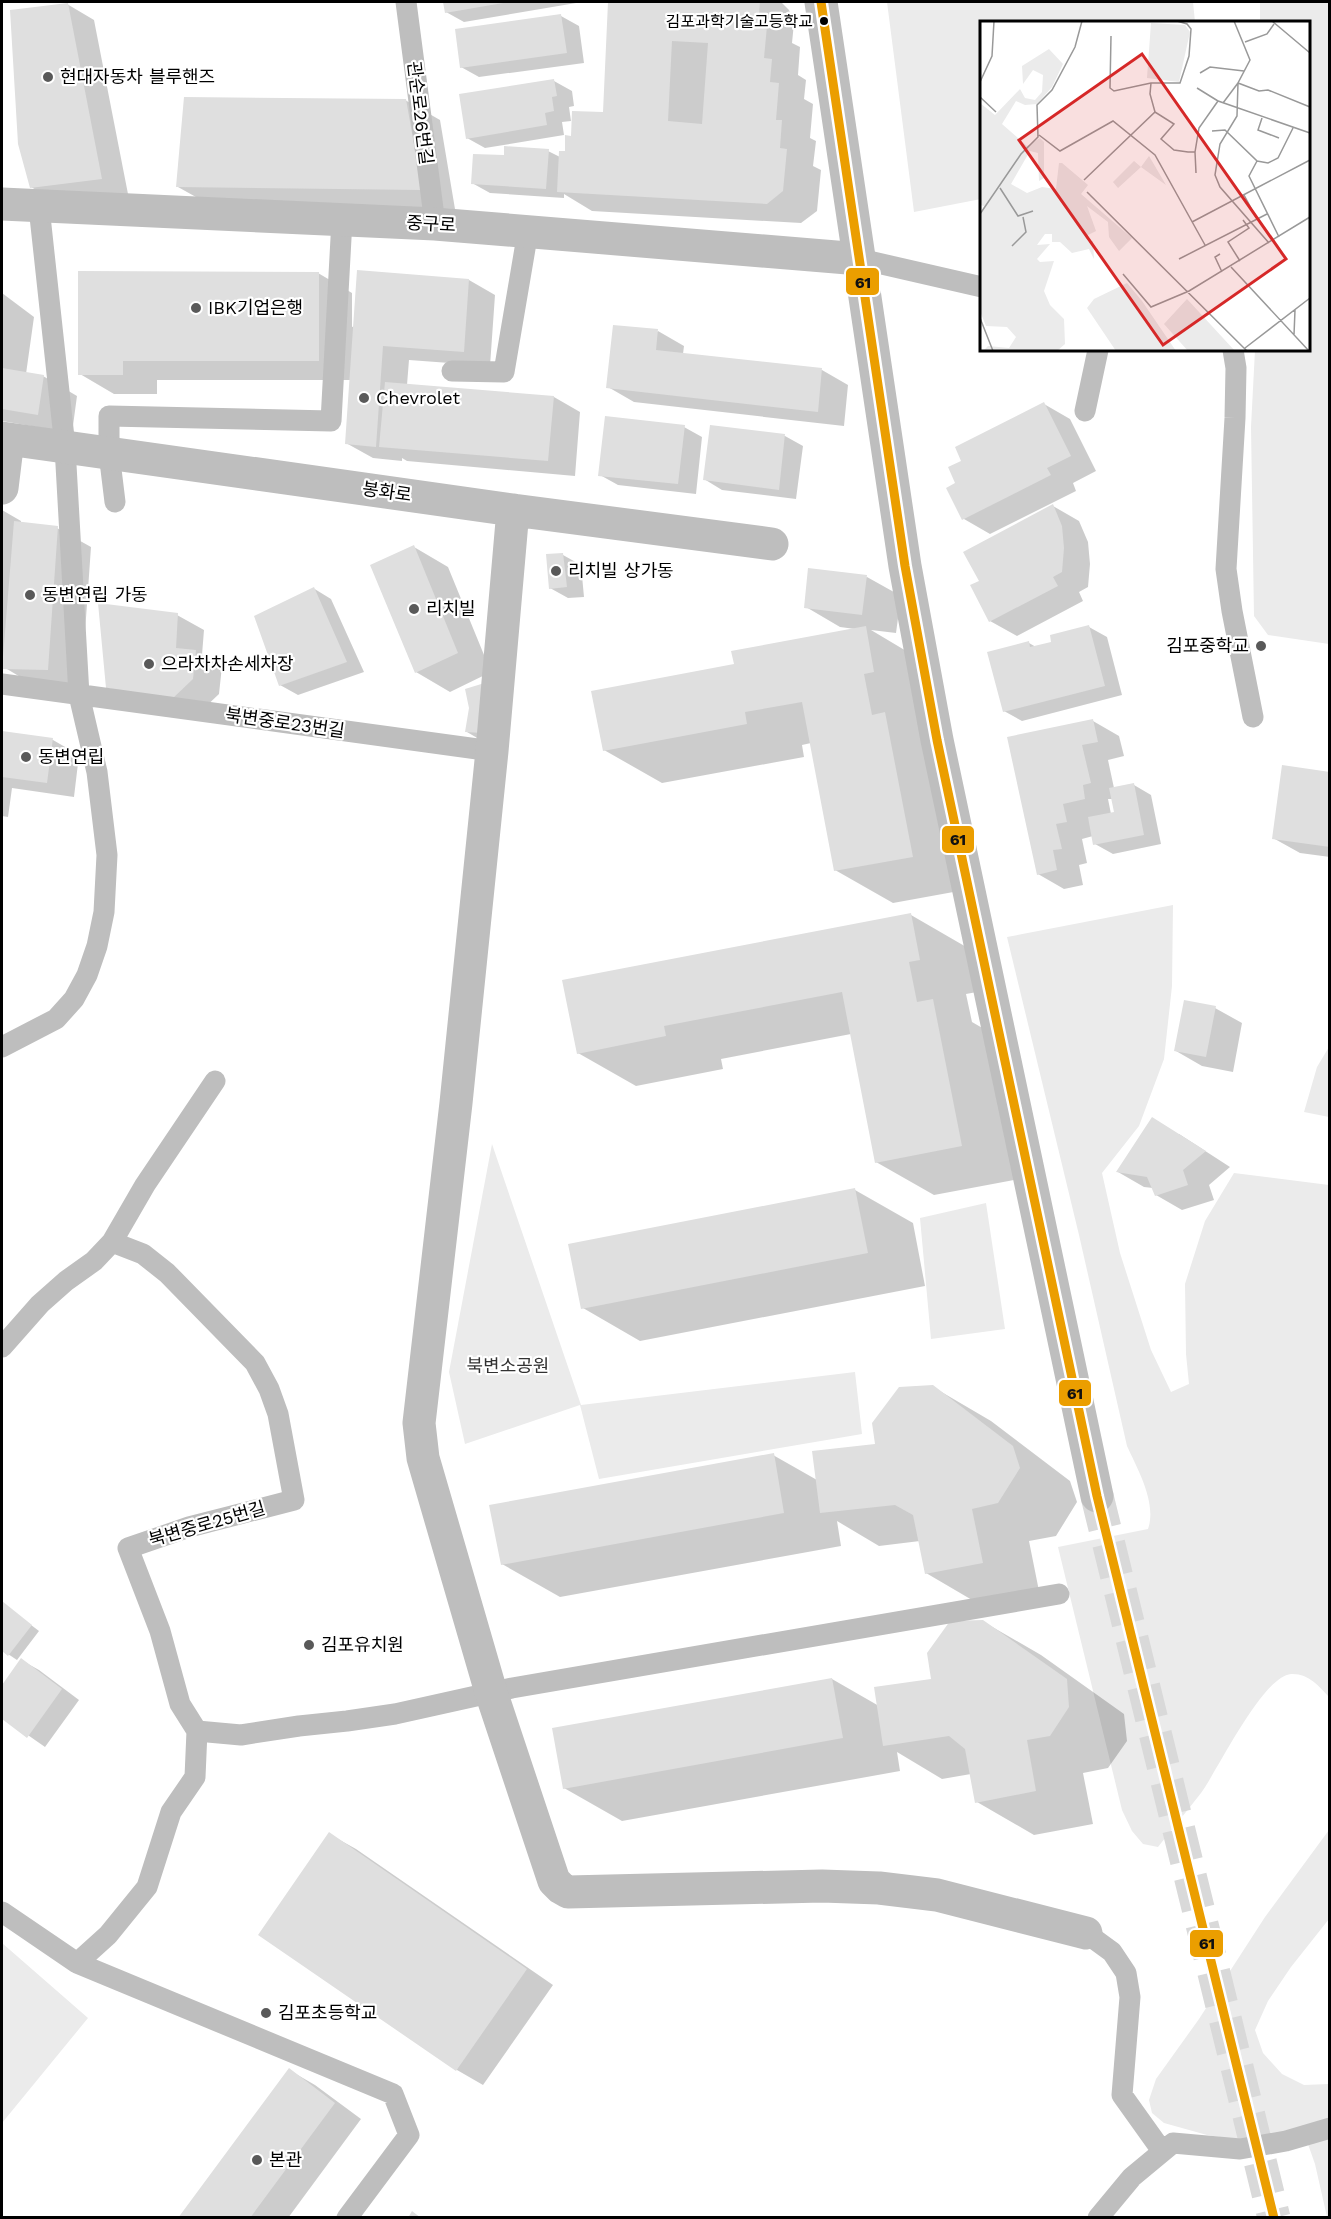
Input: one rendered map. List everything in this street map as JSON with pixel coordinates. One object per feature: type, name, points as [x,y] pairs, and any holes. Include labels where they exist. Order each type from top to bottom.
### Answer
[{"type":"street","points":[[821,2],[905,566],[937,740],[1097,1496]]},
{"type":"street","name":"중구로","points":[[2,204],[435,224],[860,259]]},
{"type":"street","points":[[2,488],[5,439]]},
{"type":"street","name":"봉화로","points":[[5,439],[772,544]]},
{"type":"street","points":[[513,510],[492,751],[456,1103],[419,1423],[423,1458],[491,1692],[554,1881],[568,1892],[776,1887],[879,1888],[936,1895],[1086,1933]]},
{"type":"lane","name":"관순로26번길","points":[[406,2],[435,224]]},
{"type":"lane","points":[[2,1047],[56,1019],[74,999],[87,975],[97,946],[104,912],[107,855],[97,772],[79,695],[65,447],[39,207]]},
{"type":"lane","points":[[115,502],[109,453],[109,416],[331,421],[342,220]]},
{"type":"lane","points":[[452,371],[504,372],[528,231]]},
{"type":"lane","points":[[860,259],[980,287]]},
{"type":"lane","points":[[1085,411],[1098,351]]},
{"type":"lane","points":[[1233,351],[1236,368],[1226,569],[1253,717]]},
{"type":"lane","name":"북변중로23번길","points":[[2,684],[492,751]]},
{"type":"lane","points":[[2,1347],[40,1304],[94,1261],[112,1242],[145,1185],[215,1081]]},
{"type":"lane","name":"북변중로25번길","points":[[112,1242],[143,1254],[167,1273],[255,1363],[269,1389],[278,1414],[294,1500],[189,1527],[128,1548],[160,1631],[180,1704],[197,1731]]},
{"type":"lane","points":[[77,1963],[108,1935],[147,1887],[171,1812],[195,1777],[197,1731],[241,1735],[299,1726],[347,1722],[395,1714],[491,1692],[1059,1594]]},
{"type":"lane","points":[[2,1912],[77,1963],[393,2094],[409,2135],[347,2217]]},
{"type":"lane","points":[[1086,1933],[1112,1952],[1126,1973],[1130,1997],[1122,2095],[1162,2151]]},
{"type":"lane","points":[[1098,2217],[1132,2177],[1173,2143],[1184,2142],[1239,2149],[1286,2141],[1329,2128]]},
{"type":"green space","name":"김포과학기술고등학교","points":[[887,2],[1193,2],[1195,21],[980,21],[980,199],[914,212]]},
{"type":"green space","points":[[1260,2],[1329,2],[1329,644],[1268,635],[1254,616],[1251,427],[1255,351],[1310,351],[1310,21],[1260,21]]},
{"type":"green space","points":[[1173,905],[1172,986],[1164,1059],[1139,1126],[1102,1173],[1120,1253],[1151,1350],[1171,1392],[1189,1384],[1185,1284],[1205,1221],[1234,1173],[1329,1185],[1329,1697],[1313,1681],[1297,1674],[1280,1679],[1267,1690],[1242,1725],[1201,1793],[1158,1847],[1143,1844],[1132,1831],[1122,1810],[1058,1547],[1148,1529],[1150,1508],[1141,1476],[1127,1446],[1007,937]]},
{"type":"green space","points":[[1329,1047],[1329,1117],[1304,1112],[1317,1067]]},
{"type":"green space","name":"북변소공원","points":[[492,1144],[581,1405],[855,1372],[862,1434],[599,1479],[580,1405],[465,1444],[449,1372]]},
{"type":"green space","points":[[986,1203],[1005,1329],[931,1339],[920,1218]]},
{"type":"green space","points":[[1329,1830],[1329,1919],[1291,1967],[1268,2001],[1255,2030],[1263,2053],[1282,2074],[1304,2085],[1329,2084],[1329,2217],[1327,2217],[1315,2164],[1303,2130],[1240,2140],[1207,2135],[1164,2123],[1152,2113],[1149,2100],[1156,2079],[1199,2019],[1265,1917]]},
{"type":"green space","points":[[2,1943],[88,2018],[2,2123]]},
{"type":"building","points":[[443,2],[503,2],[503,3],[445,13]]},
{"type":"building","points":[[608,2],[760,2],[758,26],[767,26],[764,58],[772,59],[770,82],[779,83],[776,120],[782,120],[780,148],[787,149],[783,191],[767,204],[557,192],[559,151],[565,151],[565,135],[571,136],[572,111],[603,112]],"holes":[[[672,41],[708,43],[702,124],[668,121]]]},
{"type":"building","name":"현대자동차 블루핸즈","points":[[68,3],[102,179],[30,188],[18,144],[10,10]]},
{"type":"building","points":[[561,14],[567,53],[460,68],[455,29]]},
{"type":"building","points":[[554,79],[557,96],[552,97],[554,111],[545,113],[547,125],[466,139],[459,94]]},
{"type":"building","points":[[184,97],[406,99],[422,190],[176,187]]},
{"type":"building","points":[[504,146],[549,149],[546,189],[471,184],[473,154],[504,155]]},
{"type":"building","name":"Chevrolet","points":[[357,270],[469,279],[464,352],[383,346],[376,447],[345,444]]},
{"type":"building","points":[[78,271],[319,272],[319,361],[123,361],[123,375],[78,375]]},
{"type":"building","points":[[613,325],[658,329],[656,350],[822,368],[818,412],[606,388]]},
{"type":"building","points":[[2,368],[44,375],[38,415],[2,409]]},
{"type":"building","name":"Chevrolet","points":[[385,382],[554,396],[548,461],[379,447]]},
{"type":"building","points":[[1044,402],[1071,456],[1047,468],[1051,475],[962,520],[946,488],[955,483],[948,467],[961,461],[955,447]]},
{"type":"building","points":[[605,416],[685,425],[678,484],[598,476]]},
{"type":"building","points":[[710,425],[785,434],[779,490],[703,480]]},
{"type":"building","points":[[1053,504],[1062,526],[1064,548],[1062,572],[1053,577],[1058,586],[989,622],[970,585],[979,581],[963,552]]},
{"type":"building","name":"동변연립 가동","points":[[14,521],[58,526],[48,670],[2,669]]},
{"type":"building","name":"리치빌","points":[[414,545],[458,653],[415,673],[370,565]]},
{"type":"building","name":"리치빌 상가동","points":[[563,553],[567,587],[549,589],[546,554]]},
{"type":"building","points":[[808,568],[867,575],[862,615],[804,608]]},
{"type":"building","points":[[314,587],[347,662],[279,686],[254,616]]},
{"type":"building","name":"으라차차손세차장","points":[[98,603],[178,613],[176,648],[196,650],[193,679],[172,699],[106,688]]},
{"type":"building","points":[[1089,625],[1105,686],[1003,712],[987,652],[1029,641],[1030,647],[1051,642],[1050,635]]},
{"type":"building","points":[[866,626],[874,672],[864,674],[872,715],[885,712],[913,857],[834,871],[802,702],[745,712],[747,724],[603,751],[591,691],[734,664],[731,651]]},
{"type":"building","points":[[491,681],[483,733],[465,732],[469,708],[465,689]]},
{"type":"building","points":[[1093,719],[1098,742],[1082,745],[1091,783],[1083,785],[1085,799],[1063,804],[1067,822],[1056,824],[1062,849],[1053,850],[1057,870],[1037,875],[1007,737]]},
{"type":"building","name":"동변연립","points":[[2,731],[53,738],[47,783],[2,777]]},
{"type":"building","points":[[1282,765],[1330,772],[1330,847],[1272,839]]},
{"type":"building","points":[[1134,783],[1144,835],[1093,845],[1088,817],[1114,812],[1109,788]]},
{"type":"building","points":[[911,913],[920,960],[909,962],[917,1002],[933,999],[962,1146],[875,1163],[842,992],[664,1026],[666,1036],[577,1054],[562,980]]},
{"type":"building","points":[[1184,1000],[1216,1006],[1206,1057],[1174,1051]]},
{"type":"building","points":[[1152,1117],[1206,1151],[1183,1170],[1188,1185],[1155,1196],[1147,1177],[1116,1172]]},
{"type":"building","points":[[855,1188],[868,1253],[581,1309],[568,1244]]},
{"type":"building","points":[[933,1385],[1013,1446],[1020,1468],[998,1503],[972,1509],[983,1563],[925,1574],[913,1515],[895,1505],[820,1513],[812,1451],[875,1444],[872,1423],[899,1387]]},
{"type":"building","points":[[774,1453],[784,1513],[501,1565],[489,1505]]},
{"type":"building","points":[[2,1601],[32,1625],[8,1656],[2,1651]]},
{"type":"building","points":[[983,1620],[1067,1679],[1069,1707],[1050,1736],[1027,1740],[1036,1791],[975,1803],[965,1749],[949,1736],[883,1746],[874,1687],[931,1679],[927,1653],[950,1621]]},
{"type":"building","points":[[21,1658],[62,1689],[27,1738],[2,1719],[2,1685]]},
{"type":"building","points":[[832,1678],[843,1738],[563,1789],[552,1728]]},
{"type":"building","points":[[329,1832],[527,1969],[456,2071],[258,1935]]},
{"type":"building","name":"본관","points":[[289,2068],[335,2103],[250,2218],[178,2218]]},
{"type":"building","points":[[412,2211],[421,2218],[408,2218]]},
{"type":"tunnel","points":[[1097,1496],[1274,2218]]},
{"type":"transit line","name":"61","points":[[821,2],[905,566],[937,740],[1097,1496],[1274,2218]]},
{"type":"place","name":"김포과학기술고등학교","points":[[824,21]]},
{"type":"place","name":"현대자동차 블루핸즈","points":[[48,77]]},
{"type":"place","name":"IBK기업은행","points":[[196,308]]},
{"type":"place","name":"Chevrolet","points":[[364,398]]},
{"type":"place","name":"리치빌 상가동","points":[[556,571]]},
{"type":"place","name":"동변연립 가동","points":[[30,595]]},
{"type":"place","name":"리치빌","points":[[414,609]]},
{"type":"place","name":"김포중학교","points":[[1261,646]]},
{"type":"place","name":"으라차차손세차장","points":[[149,664]]},
{"type":"place","name":"동변연립","points":[[26,757]]},
{"type":"place","name":"김포유치원","points":[[309,1645]]},
{"type":"place","name":"김포초등학교","points":[[266,2013]]},
{"type":"place","name":"본관","points":[[257,2160]]}]
